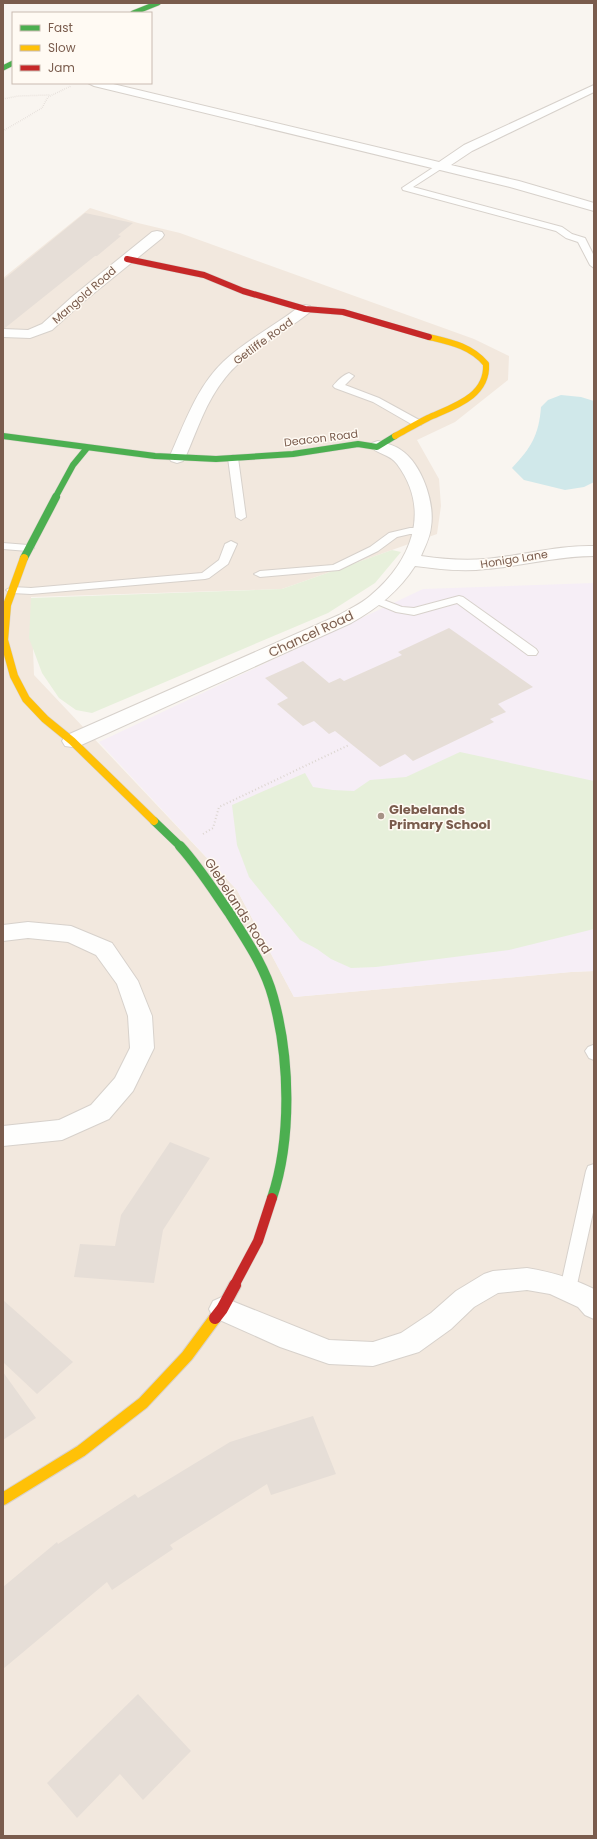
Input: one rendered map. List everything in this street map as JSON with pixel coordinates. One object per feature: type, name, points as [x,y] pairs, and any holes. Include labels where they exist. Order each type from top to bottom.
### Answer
[{"type":"street","points":[[136,12],[158,3]]},
{"type":"street","points":[[3,68],[12,64]]},
{"type":"street","points":[[98,84],[514,184],[594,207]]},
{"type":"street","points":[[440,166],[468,148],[594,88]]},
{"type":"street","name":"Mangold Road","points":[[3,333],[30,334],[45,329],[157,234]]},
{"type":"street","points":[[127,259],[204,275],[243,291],[306,309],[343,312],[454,344],[472,351],[483,359],[489,369],[487,378],[479,388],[455,406],[417,423],[378,446]]},
{"type":"street","name":"Getliffe Road","points":[[177,458],[204,399],[220,374],[252,347],[290,322],[306,309]]},
{"type":"street","name":"Deacon Road","points":[[3,436],[39,438],[86,448],[177,458],[233,458],[308,452],[360,444],[378,446]]},
{"type":"street","name":"Chancel Road","points":[[72,741],[345,619],[376,600],[395,581],[410,560],[420,542],[423,531],[422,499],[419,486],[401,458],[393,451],[378,446]]},
{"type":"street","name":"Glebelands Road","points":[[3,1499],[81,1451],[143,1403],[187,1356],[222,1309],[258,1241],[279,1177],[286,1122],[285,1062],[273,997],[257,956],[207,878],[181,847],[72,741],[45,719],[26,699],[14,676],[4,640],[7,604],[28,548],[74,465],[86,448]]},
{"type":"street","name":"Honigo Lane","points":[[410,560],[465,565],[488,564],[563,551],[594,551]]},
{"type":"street","points":[[3,933],[28,930],[71,934],[104,949],[127,981],[140,1016],[142,1048],[124,1084],[100,1112],[62,1130],[3,1136]]},
{"type":"street","points":[[222,1309],[290,1338],[329,1352],[373,1354],[409,1343],[441,1321],[465,1299],[493,1282],[527,1279],[568,1289],[587,1299],[594,1307]]},
{"type":"lane","points":[[440,166],[406,188],[559,229],[569,236],[582,240],[594,265]]},
{"type":"lane","points":[[349,376],[338,386],[376,400],[417,423]]},
{"type":"lane","points":[[233,458],[241,517]]},
{"type":"lane","points":[[260,574],[335,568],[374,550],[393,534],[410,531],[423,531]]},
{"type":"lane","points":[[12,590],[31,591],[204,576],[224,562],[231,544]]},
{"type":"lane","points":[[3,546],[28,548]]},
{"type":"lane","points":[[376,600],[400,610],[414,612],[460,599],[532,652]]},
{"type":"lane","points":[[568,1289],[594,1171]]},
{"type":"path","points":[[3,131],[42,108],[46,99],[52,95],[75,84]]},
{"type":"path","points":[[3,99],[18,96],[52,95]]},
{"type":"path","points":[[181,847],[213,828],[219,807],[349,745]]},
{"type":"shaded area","points":[[90,208],[138,223],[180,233],[474,339],[509,356],[508,380],[455,422],[417,440],[439,479],[441,506],[437,534],[282,589],[31,597],[34,675],[237,890],[294,997],[594,971],[594,1836],[3,1836],[3,278]]},
{"type":"shaded area","name":"Glebelands Primary School","points":[[594,583],[594,971],[294,997],[237,890],[99,742],[423,589]]},
{"type":"green space","points":[[392,550],[401,552],[375,583],[328,613],[92,713],[76,710],[59,698],[42,673],[29,638],[31,598],[282,589]]},
{"type":"green space","points":[[460,752],[594,781],[594,929],[509,950],[376,967],[351,968],[331,959],[317,949],[300,940],[249,877],[237,845],[232,805],[305,773],[313,787],[354,791],[370,780],[406,777]]},
{"type":"water","points":[[561,395],[581,397],[594,401],[594,482],[584,487],[565,490],[524,480],[512,468],[533,440],[538,426],[541,407],[548,400]]},
{"type":"building","points":[[85,213],[133,223],[118,235],[121,236],[97,256],[95,256],[5,328],[3,328],[3,280]]},
{"type":"building","points":[[449,628],[533,687],[498,704],[506,712],[490,719],[494,722],[413,761],[405,754],[380,767],[335,731],[329,734],[314,721],[303,726],[277,704],[288,698],[265,678],[303,661],[329,683],[340,678],[344,681],[402,655],[398,652]]},
{"type":"building","points":[[170,1142],[210,1158],[163,1230],[154,1283],[74,1277],[80,1244],[115,1246],[121,1215]]},
{"type":"building","points":[[3,1300],[73,1362],[37,1394],[3,1362]]},
{"type":"building","points":[[3,1372],[36,1418],[3,1440]]},
{"type":"building","points":[[313,1416],[336,1474],[271,1495],[267,1484],[170,1545],[173,1549],[112,1590],[107,1582],[3,1669],[3,1587],[57,1542],[58,1544],[135,1494],[138,1498],[230,1442]]},
{"type":"building","points":[[138,1694],[191,1751],[143,1800],[120,1774],[77,1818],[47,1783]]},
{"type":"traffic: fast","points":[[136,12],[158,3]]},
{"type":"traffic: fast","points":[[3,68],[12,64]]},
{"type":"traffic: fast","points":[[3,436],[155,456],[216,459],[293,454],[358,444],[377,447],[395,436]]},
{"type":"traffic: fast","points":[[24,558],[73,465],[87,448]]},
{"type":"traffic: fast","points":[[154,821],[181,847],[207,879],[257,956],[273,997],[285,1062],[286,1122],[279,1177],[272,1198]]},
{"type":"traffic: slow","points":[[395,436],[419,422],[447,410],[468,398],[483,383],[487,374],[486,364],[475,353],[452,343],[429,337]]},
{"type":"traffic: slow","points":[[24,558],[7,605],[4,640],[14,676],[26,699],[45,719],[72,741],[154,821]]},
{"type":"traffic: slow","points":[[3,1499],[81,1451],[143,1403],[187,1356],[215,1318]]},
{"type":"traffic: jam","points":[[127,259],[204,275],[243,291],[305,309],[343,312],[429,337]]},
{"type":"traffic: jam","points":[[215,1318],[222,1309],[258,1241],[272,1198]]},
{"type":"place","name":"Glebelands Primary School","points":[[381,816]]}]
